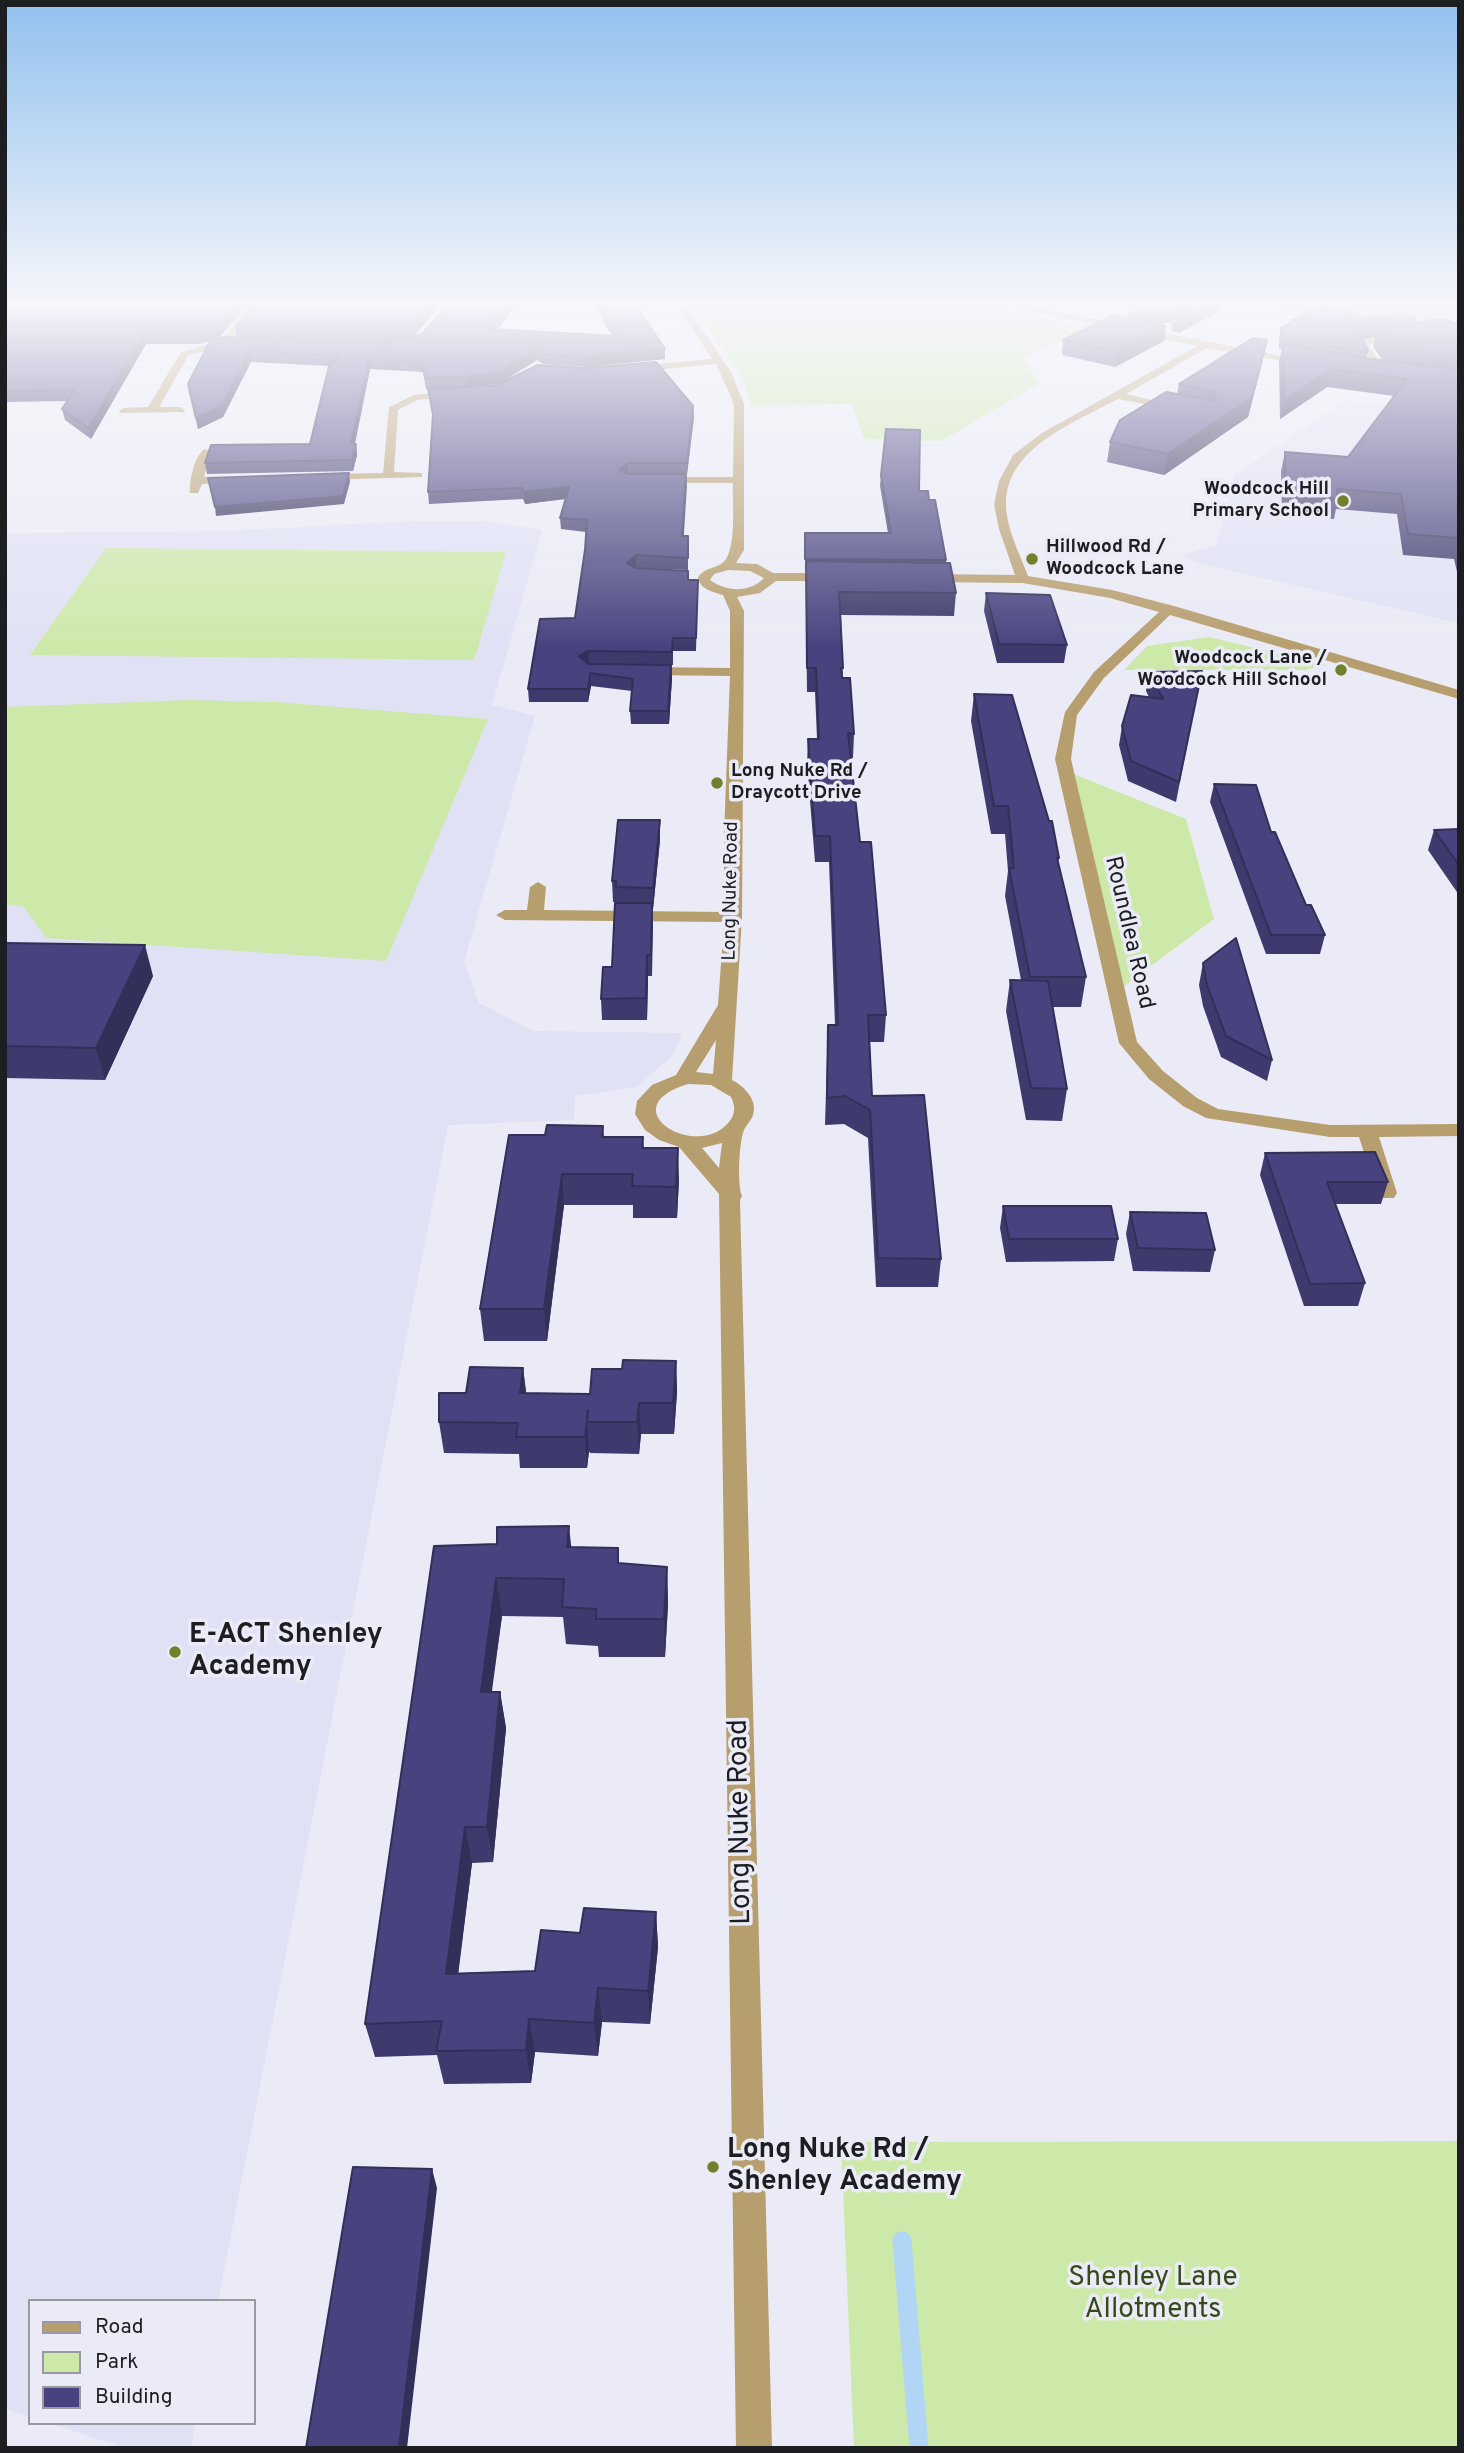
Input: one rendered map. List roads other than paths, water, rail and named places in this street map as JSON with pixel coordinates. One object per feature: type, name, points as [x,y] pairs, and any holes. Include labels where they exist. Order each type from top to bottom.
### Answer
[{"type":"street","points":[[388,476],[392,418]]},
{"type":"street","points":[[727,566],[738,550],[739,418]]},
{"type":"street","points":[[1023,579],[1005,529],[1000,504],[1001,494],[1017,457],[1074,418]]},
{"type":"street","points":[[205,452],[195,486],[251,479]]},
{"type":"street","points":[[306,478],[418,475]]},
{"type":"street","points":[[641,480],[740,480]]},
{"type":"street","points":[[738,550],[753,567],[771,577],[850,578]]},
{"type":"street","points":[[753,567],[727,566],[698,577],[708,585],[728,592],[753,591],[767,585],[771,577]]},
{"type":"street","points":[[917,578],[1023,579],[1112,594],[1459,695]]},
{"type":"street","points":[[737,611],[753,591]]},
{"type":"street","name":"Long Nuke Road","points":[[728,592],[737,611],[737,672],[733,917],[722,1082],[735,1089],[744,1099],[746,1110],[743,1121],[734,1130],[729,1169],[732,1196],[754,2448]]},
{"type":"street","name":"Roundlea Road","points":[[1170,609],[1099,676],[1070,715],[1063,759],[1128,1043],[1156,1075],[1190,1102],[1213,1114],[1317,1130],[1459,1130]]},
{"type":"street","points":[[635,662],[636,671],[737,672]]},
{"type":"street","points":[[535,915],[538,887]]},
{"type":"street","points":[[505,915],[733,917]]},
{"type":"street","name":"Long Nuke Road","points":[[683,1079],[728,1003]]},
{"type":"street","points":[[722,1082],[683,1079],[654,1090],[646,1100],[643,1110],[645,1119],[651,1128],[672,1139],[685,1142],[720,1138],[734,1130]]},
{"type":"street","points":[[1367,1131],[1387,1194]]},
{"type":"street","points":[[685,1142],[732,1196]]},
{"type":"waterway","points":[[902,2241],[919,2448]]},
{"type":"place","name":"Woodcock Hill Primary School","points":[[1343,501]]},
{"type":"place","name":"Hillwood Rd / Woodcock Lane","points":[[1032,559]]},
{"type":"place","name":"Woodcock Lane / Woodcock Hill School","points":[[1341,670]]},
{"type":"place","name":"Long Nuke Rd / Draycott Drive","points":[[717,783]]},
{"type":"place","name":"E-ACT Shenley Academy","points":[[175,1652]]},
{"type":"place","name":"Long Nuke Rd / Shenley Academy","points":[[713,2167]]},
{"type":"park label","name":"Shenley Lane Allotments","points":[[1153,2295]]}]
